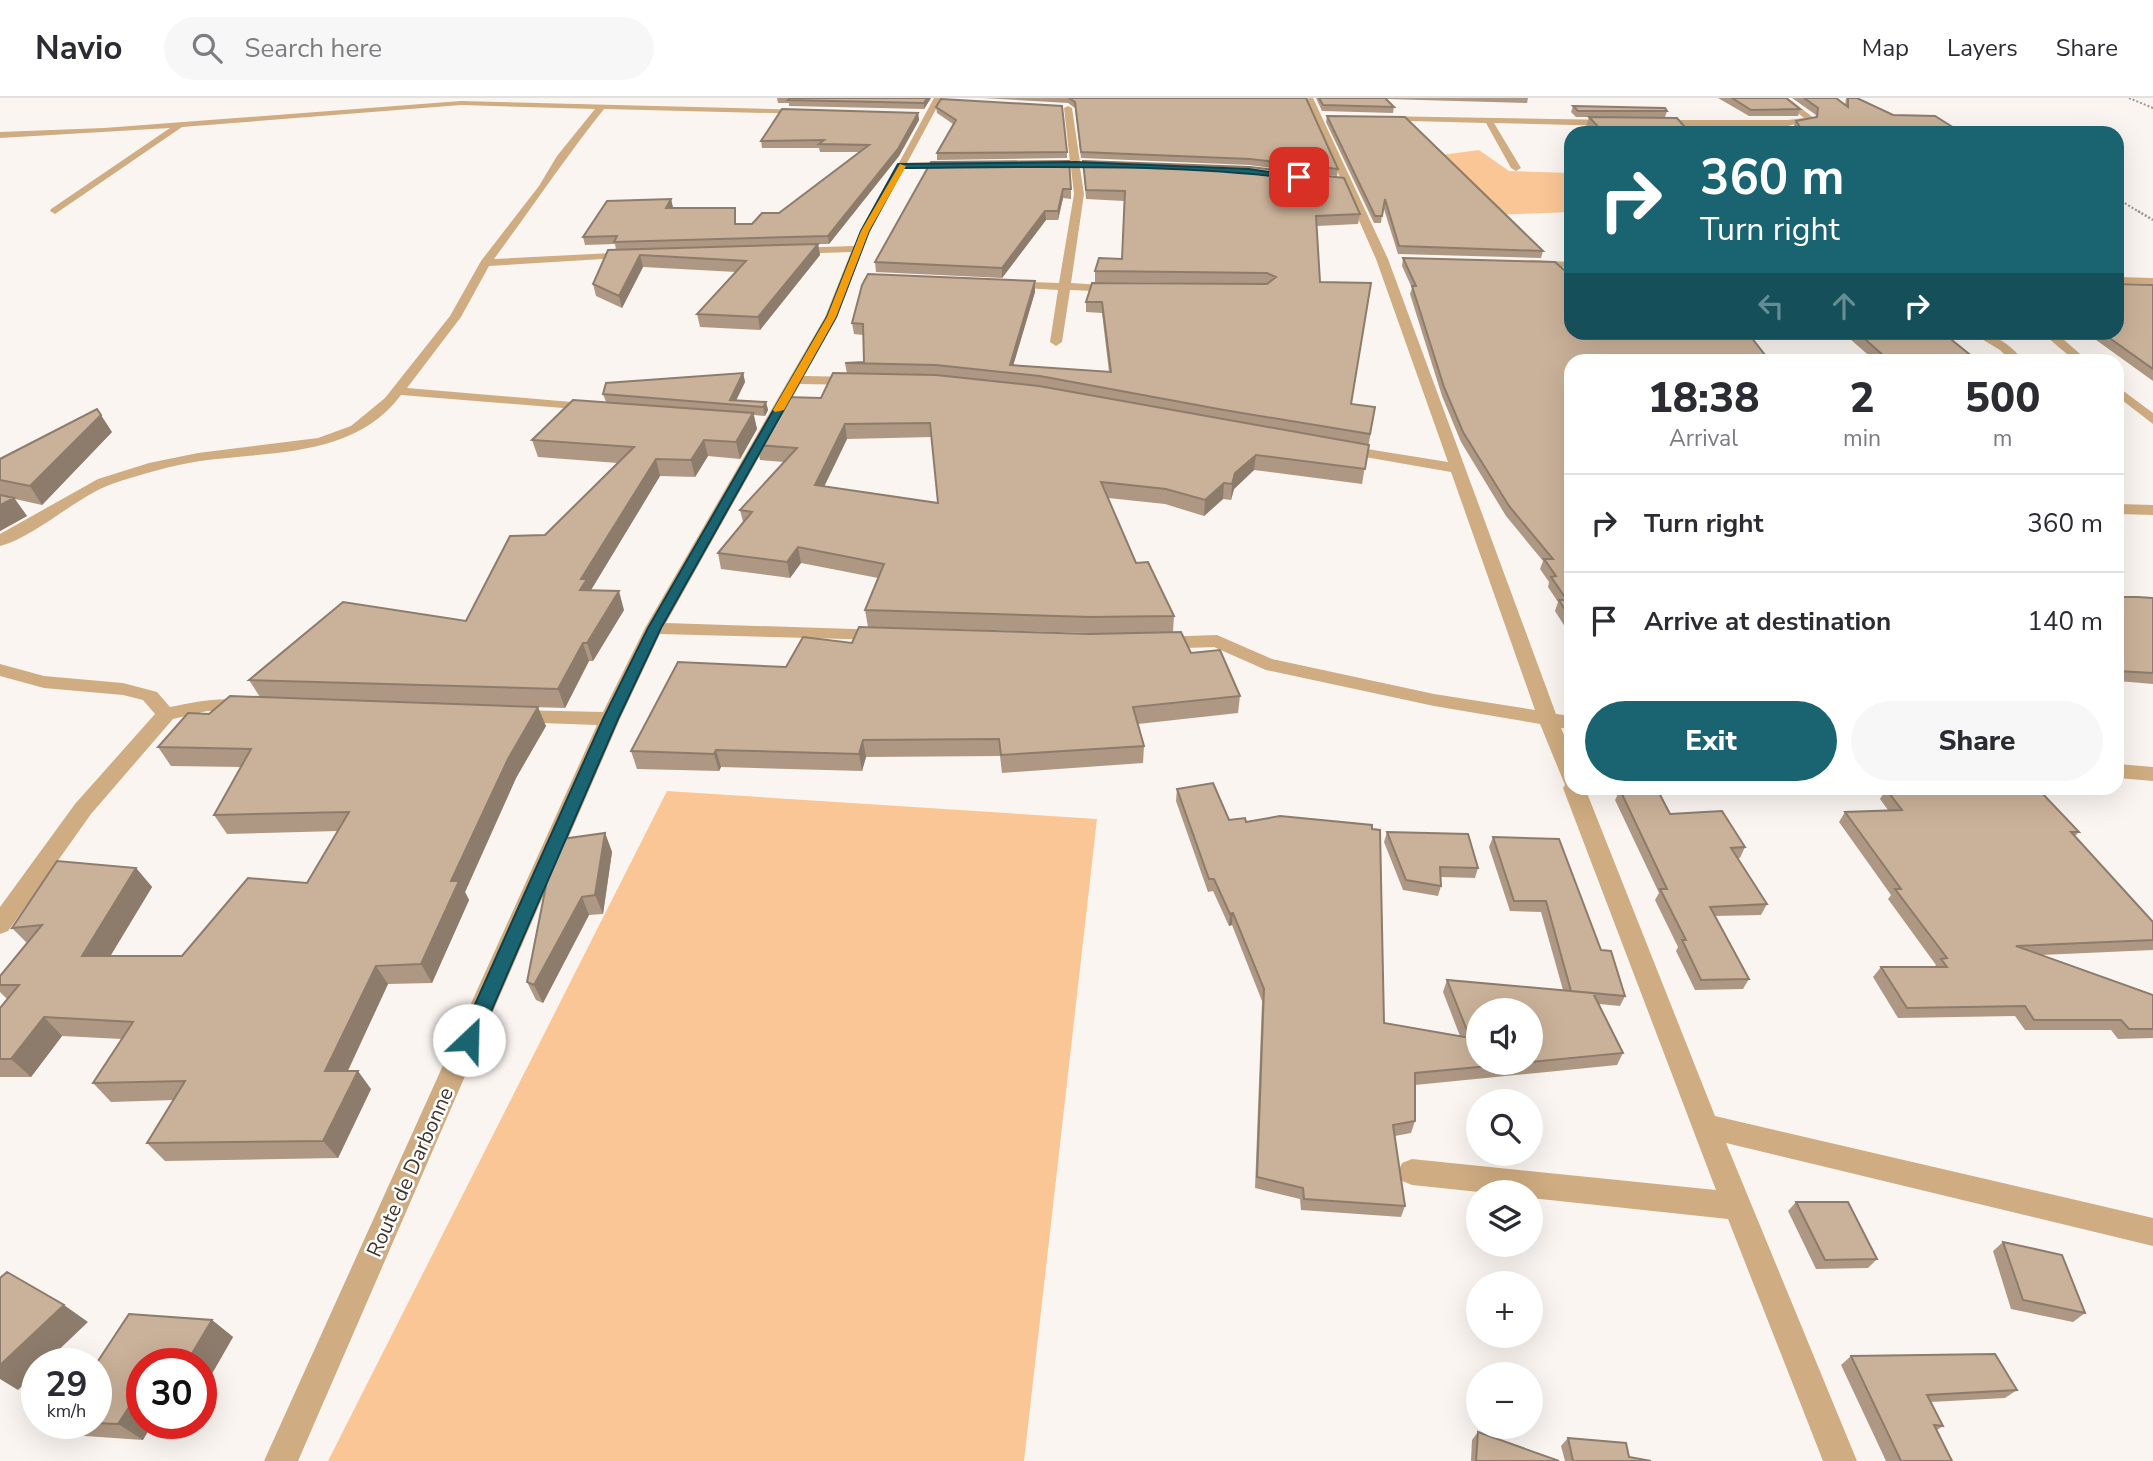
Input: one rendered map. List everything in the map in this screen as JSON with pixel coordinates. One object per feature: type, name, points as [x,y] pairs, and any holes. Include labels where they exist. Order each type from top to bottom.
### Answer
[{"type":"street","points":[[1309,98],[1326,116],[1343,183],[1389,259],[1457,468],[1564,760]]},
{"type":"street","points":[[1648,123],[1788,123],[1811,119],[1783,98]]},
{"type":"street","points":[[0,135],[181,125],[461,103],[820,112]]},
{"type":"street","points":[[0,541],[103,482],[154,466],[198,457],[320,442],[356,429],[390,401],[455,317],[485,263],[543,187],[560,158],[602,106]]},
{"type":"street","points":[[1056,342],[1079,194],[1068,108]]},
{"type":"street","name":"Route de Darbonne","points":[[281,1461],[610,719],[654,628],[764,423],[796,380],[854,277],[858,249],[928,109]]},
{"type":"street","points":[[1371,117],[1620,123]]},
{"type":"street","points":[[1489,121],[1516,168]]},
{"type":"street","points":[[55,211],[181,125]]},
{"type":"street","points":[[1035,164],[1116,166]]},
{"type":"street","points":[[901,166],[971,165]]},
{"type":"street","points":[[776,251],[858,249]]},
{"type":"street","points":[[485,263],[638,255]]},
{"type":"street","points":[[1517,263],[1564,265]]},
{"type":"street","points":[[2124,280],[2153,281]]},
{"type":"street","points":[[987,282],[1132,289]]},
{"type":"street","points":[[1991,340],[2011,354]]},
{"type":"street","points":[[2057,340],[2074,354]]},
{"type":"street","points":[[796,380],[873,382]]},
{"type":"street","points":[[398,391],[605,409]]},
{"type":"street","points":[[2124,396],[2153,421]]},
{"type":"street","points":[[1324,446],[1457,468]]},
{"type":"street","points":[[23,508],[46,513]]},
{"type":"street","points":[[2124,509],[2153,510]]},
{"type":"street","points":[[654,628],[900,636]]},
{"type":"street","points":[[1145,642],[1217,641],[1266,664],[1434,700],[1564,722]]},
{"type":"street","points":[[0,670],[44,682],[123,689],[150,696],[166,714]]},
{"type":"street","points":[[0,925],[83,809],[166,714],[207,705],[272,708]]},
{"type":"street","points":[[500,715],[610,719]]},
{"type":"street","points":[[2124,772],[2153,774]]},
{"type":"street","points":[[1577,795],[1705,1126],[1840,1461]]},
{"type":"street","points":[[1705,1126],[2153,1232]]},
{"type":"street","points":[[1412,1172],[1738,1206]]},
{"type":"path","points":[[2129,98],[2153,108]]},
{"type":"path","points":[[2124,203],[2153,220]]},
{"type":"shaded area","points":[[1479,150],[1509,171],[1564,173],[1564,212],[1439,217],[1419,158]]},
{"type":"shaded area","points":[[667,791],[1097,819],[1024,1461],[328,1461]]},
{"type":"building","points":[[927,98],[924,103],[788,100]]},
{"type":"building","points":[[1069,98],[1306,98],[1338,169],[1250,159],[1081,152],[1075,102]]},
{"type":"building","points":[[1319,98],[1385,98],[1394,107],[1323,105]]},
{"type":"building","points":[[1732,98],[1786,98],[1800,109],[1751,110]]},
{"type":"building","points":[[1804,98],[1836,98],[1848,107],[1848,98],[1857,98],[1893,115],[1935,116],[1951,126],[1799,126],[1796,121],[1817,117],[1818,108]]},
{"type":"building","points":[[941,99],[1062,106],[1067,152],[937,153],[956,120],[936,107]]},
{"type":"building","points":[[1573,106],[1665,108],[1667,111],[1578,111]]},
{"type":"building","points":[[782,109],[918,113],[898,149],[828,236],[614,242],[617,236],[583,237],[607,201],[671,199],[666,208],[735,208],[735,224],[752,224],[762,213],[779,213],[869,145],[819,144],[824,140],[761,141]]},
{"type":"building","points":[[1327,116],[1405,117],[1543,251],[1399,246],[1385,199],[1382,216],[1375,216]]},
{"type":"building","points":[[1589,117],[1677,118],[1684,126],[1597,126]]},
{"type":"building","points":[[1069,161],[1071,189],[1063,189],[1058,211],[1045,211],[1002,268],[875,262],[931,162]]},
{"type":"building","points":[[1083,161],[1250,167],[1344,178],[1360,214],[1316,216],[1320,282],[1371,283],[1351,404],[1375,407],[1370,434],[1040,376],[936,365],[845,363],[864,362],[863,324],[852,323],[862,285],[868,274],[1035,281],[1010,365],[1111,372],[1102,302],[1086,302],[1092,283],[1267,284],[1276,277],[1267,273],[1095,271],[1099,258],[1122,259],[1125,191],[1086,190]]},
{"type":"building","points":[[818,244],[758,317],[697,314],[746,261],[640,255],[619,296],[593,284],[608,250]]},
{"type":"building","points":[[1403,258],[1555,262],[1564,270],[1564,340],[1753,340],[1764,354],[1564,354],[1564,596],[1551,577],[1556,576],[1544,559],[1553,559],[1509,506],[1463,432],[1444,387],[1412,286],[1416,286]]},
{"type":"building","points":[[2124,284],[2153,285],[2153,369],[2112,340],[2124,340]]},
{"type":"building","points":[[1866,340],[1952,340],[1969,354],[1882,354]]},
{"type":"building","points":[[743,373],[730,400],[766,402],[763,407],[603,394],[606,383]]},
{"type":"building","points":[[833,373],[936,375],[1039,386],[1369,445],[1365,469],[1256,455],[1235,473],[1232,484],[1224,483],[1205,500],[1166,489],[1101,482],[1136,563],[1148,562],[1174,616],[1090,617],[865,610],[884,564],[798,547],[787,562],[718,553],[752,512],[740,510],[797,448],[757,445],[785,397],[821,398]],"holes":[[[930,423],[938,503],[815,485],[845,424]]]},
{"type":"building","points":[[573,400],[753,413],[736,442],[704,440],[691,460],[656,459],[581,579],[587,579],[580,590],[619,591],[587,643],[583,643],[558,689],[249,680],[343,602],[466,621],[510,536],[545,535],[634,447],[532,440]]},
{"type":"building","points":[[97,409],[101,415],[30,486],[0,480],[0,459]]},
{"type":"building","points":[[0,495],[14,498],[0,505]]},
{"type":"building","points":[[2124,597],[2153,598],[2153,673],[2124,671]]},
{"type":"building","points":[[859,627],[1090,634],[1181,632],[1191,653],[1220,650],[1240,696],[1133,707],[1144,746],[1001,755],[999,739],[863,740],[859,754],[716,750],[714,754],[631,751],[678,662],[786,667],[803,637],[852,643]]},
{"type":"building","points":[[230,696],[538,707],[508,759],[451,881],[459,881],[421,964],[376,966],[325,1071],[358,1071],[323,1141],[147,1143],[185,1081],[93,1083],[133,1022],[44,1017],[11,1059],[0,1059],[0,1008],[19,985],[0,985],[0,976],[42,925],[12,928],[57,861],[136,868],[82,956],[182,956],[248,878],[307,883],[349,812],[214,815],[251,749],[158,747],[188,713],[209,714]]},
{"type":"building","points":[[1213,783],[1229,820],[1245,818],[1246,822],[1280,816],[1372,825],[1372,829],[1380,830],[1384,1023],[1466,1037],[1466,1068],[1415,1073],[1415,1121],[1393,1125],[1405,1206],[1304,1199],[1303,1188],[1257,1177],[1264,989],[1233,913],[1230,914],[1214,879],[1209,879],[1177,789]]},
{"type":"building","points":[[1622,795],[1660,795],[1670,814],[1722,811],[1745,847],[1731,848],[1767,904],[1710,907],[1749,979],[1701,980],[1682,940],[1686,940],[1660,889],[1667,889]]},
{"type":"building","points":[[1891,795],[2044,795],[2079,832],[2071,832],[2153,922],[2153,940],[2016,946],[2153,995],[2153,1029],[2129,1029],[2121,1020],[2034,1020],[2025,1006],[1907,1008],[1881,967],[1947,967],[1941,959],[1947,958],[1895,889],[1901,889],[1845,812],[1902,810]]},
{"type":"building","points":[[1387,832],[1468,834],[1478,868],[1440,867],[1441,886],[1406,880]]},
{"type":"building","points":[[605,833],[595,895],[582,897],[534,985],[527,982],[555,840]]},
{"type":"building","points":[[1493,837],[1559,839],[1601,950],[1611,951],[1625,996],[1571,991],[1546,901],[1514,901]]},
{"type":"building","points":[[1447,980],[1593,993],[1623,1053],[1543,1061],[1543,998],[1466,998],[1466,1028]]},
{"type":"building","points":[[1796,1202],[1848,1202],[1877,1259],[1825,1260]]},
{"type":"building","points":[[2003,1242],[2062,1255],[2085,1313],[2023,1300]]},
{"type":"building","points":[[7,1272],[64,1305],[0,1365],[0,1278]]},
{"type":"building","points":[[129,1314],[212,1320],[195,1348],[126,1348],[126,1412],[118,1424],[112,1424],[112,1348],[107,1348]]},
{"type":"building","points":[[1995,1354],[2017,1390],[1927,1395],[1943,1426],[1934,1425],[1952,1461],[1901,1461],[1851,1356]]},
{"type":"building","points":[[1568,1438],[1626,1443],[1629,1457],[1651,1461],[1573,1461]]},
{"type":"building","points":[[1478,1439],[1498,1439],[1559,1461],[1476,1461]]},
{"type":"slow traffic","points":[[779,410],[831,317],[865,231],[903,166]]},
{"type":"route","points":[[469,1040],[610,719],[654,628],[831,317],[865,231],[901,166],[1076,164],[1249,171],[1299,177]]}]
